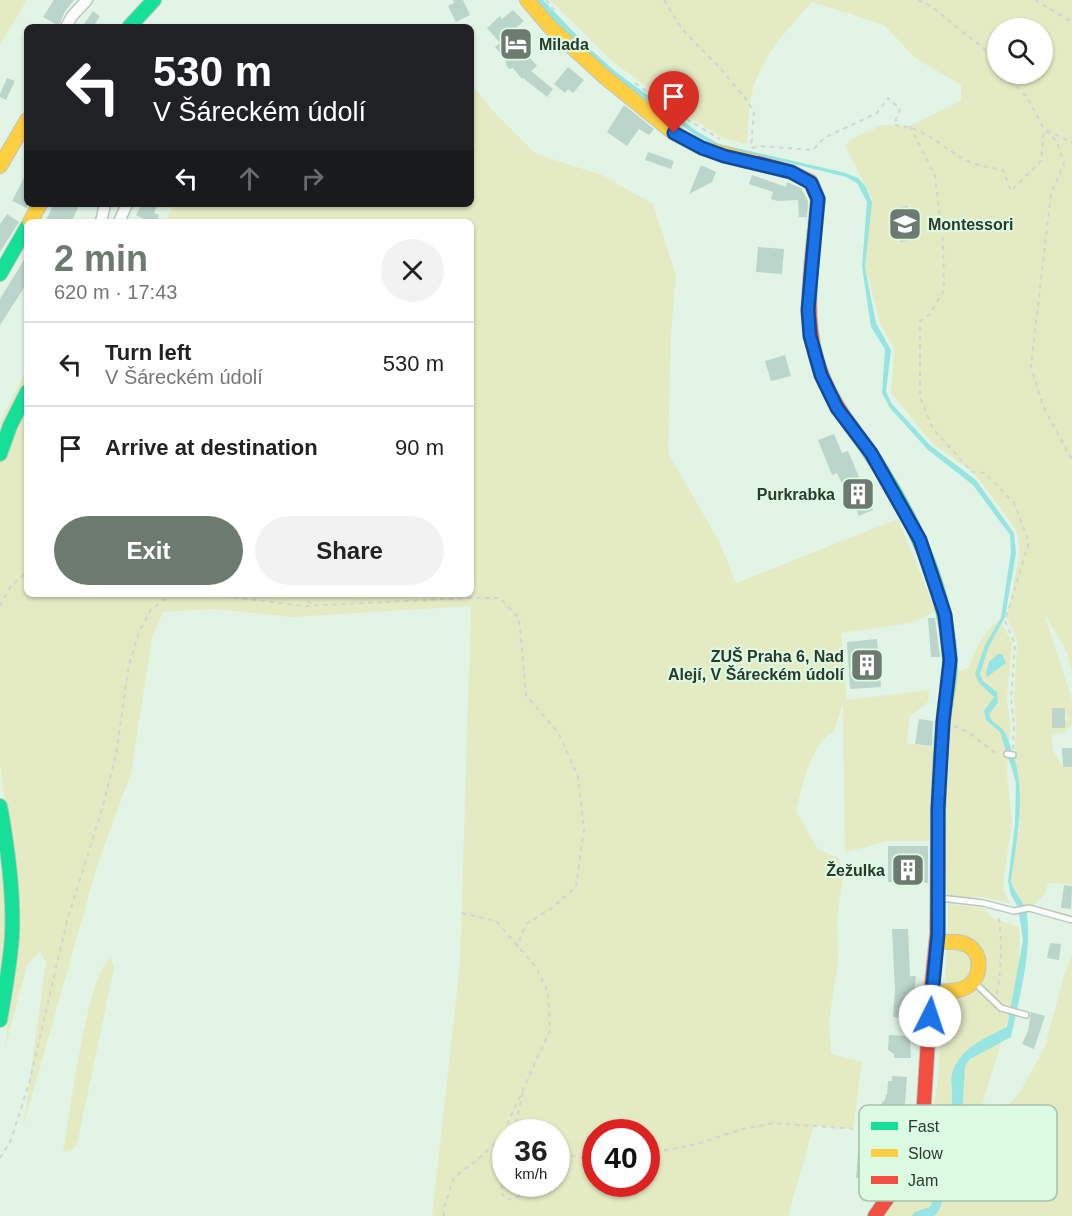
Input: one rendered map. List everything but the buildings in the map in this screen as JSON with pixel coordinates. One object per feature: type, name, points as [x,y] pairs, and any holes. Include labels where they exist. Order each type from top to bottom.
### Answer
[{"type":"street","points":[[68,24],[87,0]]},
{"type":"street","points":[[132,24],[154,0]]},
{"type":"street","points":[[527,0],[550,27],[598,71],[674,133],[702,148],[791,172],[811,183],[818,199],[808,310],[810,336],[821,375],[837,408],[871,453],[920,540],[945,615],[950,660],[943,722],[938,809],[937,942],[931,992],[924,1105]]},
{"type":"street","points":[[0,166],[24,125]]},
{"type":"street","points":[[0,274],[24,231]]},
{"type":"street","points":[[0,454],[10,426],[24,398]]},
{"type":"street","points":[[0,806],[5,832],[12,910],[7,980],[0,1020]]},
{"type":"street","points":[[931,992],[966,987],[979,970],[979,957],[970,946],[937,942]]},
{"type":"street","points":[[874,1216],[885,1201]]},
{"type":"lane","points":[[939,898],[983,903],[1014,911],[1029,908],[1072,920]]},
{"type":"lane","points":[[973,980],[1001,1008],[1026,1015]]},
{"type":"path","points":[[546,0],[560,17]]},
{"type":"path","points":[[663,0],[682,29],[720,68],[754,112],[751,148]]},
{"type":"path","points":[[918,0],[935,7],[987,50]]},
{"type":"path","points":[[1035,0],[1072,22]]},
{"type":"path","points":[[631,80],[675,112],[722,140]]},
{"type":"path","points":[[1013,84],[1027,97],[1044,129],[1057,142],[1064,163],[1052,194],[1032,366],[1042,406],[1072,460]]},
{"type":"path","points":[[742,145],[751,148],[760,146],[813,150],[824,138],[877,113],[888,98],[900,109],[894,125],[910,126],[927,134],[968,161],[984,167],[1003,170],[1011,191],[1041,161],[1044,129]]},
{"type":"path","points":[[910,126],[935,176],[943,242],[944,290],[930,314],[920,321],[920,398],[933,429],[972,472],[986,473],[1014,503],[1029,542],[1005,621],[1015,644],[1011,699],[1014,725],[1010,754],[994,752],[968,732],[943,722]]},
{"type":"path","points":[[1044,129],[1072,143]]},
{"type":"path","points":[[0,606],[11,586],[24,575]]},
{"type":"path","points":[[0,1158],[11,1140],[30,1080],[67,921],[103,806],[116,754],[129,665],[139,632],[151,610],[168,597]]},
{"type":"path","points":[[231,597],[304,606],[500,598],[519,618],[526,695],[559,734],[578,777],[584,829],[576,887],[553,907],[526,924],[517,947]]},
{"type":"path","points":[[304,597],[315,606]]},
{"type":"path","points":[[996,1003],[1002,961],[1002,935],[997,908]]},
{"type":"path","points":[[444,1216],[443,1212],[453,1177],[475,1162],[501,1138],[550,1030],[548,992],[536,967],[496,921],[462,913]]},
{"type":"path","points":[[517,1119],[525,1086]]},
{"type":"path","points":[[660,1151],[697,1144],[739,1130],[773,1123],[857,1129]]},
{"type":"path","points":[[504,1197],[505,1199],[517,1197]]},
{"type":"green space","points":[[0,0],[27,0],[0,45]]},
{"type":"green space","points":[[550,0],[1072,0],[1072,672],[1067,652],[1044,613],[1072,700],[1072,724],[1064,733],[1052,734],[1052,749],[1063,767],[1072,767],[1072,884],[1048,883],[1045,894],[1032,907],[1021,905],[1010,886],[1020,823],[1014,775],[1017,641],[1007,618],[1020,551],[1016,530],[975,474],[932,443],[891,393],[895,350],[880,323],[865,266],[872,198],[845,146],[850,140],[882,125],[910,126],[961,101],[961,85],[915,58],[884,25],[812,2],[769,55],[756,79],[748,118],[747,144],[722,138],[675,108],[612,61]],"holes":[[[1065,708],[1068,720],[1065,721],[1065,728],[1052,728],[1052,709]]]},
{"type":"green space","points":[[474,87],[493,111],[536,154],[602,175],[653,204],[676,276],[671,333],[668,453],[719,541],[736,583],[898,519],[936,611],[911,623],[841,633],[847,700],[929,690],[928,702],[909,718],[907,743],[933,747],[930,838],[928,841],[888,841],[845,852],[843,703],[834,731],[819,745],[813,755],[796,811],[818,849],[839,858],[843,877],[837,918],[838,961],[829,1021],[831,1054],[862,1062],[853,1129],[814,1125],[788,1216],[432,1216],[460,963],[471,606],[293,617],[215,609],[163,612],[152,638],[131,773],[98,863],[23,1127],[46,963],[40,951],[27,965],[5,1048],[18,911],[0,762],[0,423],[2,418],[24,374],[24,597],[474,597],[474,219],[166,219],[172,207],[474,207]]},
{"type":"green space","points":[[1000,619],[1012,643],[1007,698],[1010,725],[1007,775],[1012,823],[1003,883],[1004,892],[1010,903],[981,897],[948,897],[941,838],[945,815],[948,814],[948,808],[945,808],[953,672],[969,668],[981,641]]},
{"type":"green space","points":[[0,864],[7,913],[0,971]]},
{"type":"green space","points":[[948,904],[983,908],[993,918],[1019,927],[1020,950],[1014,995],[982,1105],[934,1105],[944,999],[977,985],[969,941],[948,932]]},
{"type":"green space","points":[[958,947],[973,957],[970,980],[953,985],[945,980],[947,948]]},
{"type":"green space","points":[[1072,954],[1072,1216],[884,1216],[895,1201],[1057,1201],[1057,1105],[1009,1105],[1020,1092],[1045,1046]]},
{"type":"green space","points":[[111,958],[114,968],[77,1144],[71,1151],[63,1153],[74,1080],[87,1017],[102,969]]},
{"type":"water","points":[[537,0],[543,0],[588,47],[616,72],[698,132],[719,144],[846,173],[858,178],[866,187],[872,202],[865,267],[876,323],[891,350],[886,392],[892,404],[931,446],[976,480],[1014,533],[1016,553],[1005,617],[989,646],[980,674],[983,681],[997,692],[998,703],[989,714],[1006,734],[1018,775],[1019,821],[1011,881],[1027,915],[1028,945],[1011,1037],[970,1059],[965,1066],[963,1105],[952,1105],[952,1074],[967,1050],[1007,1027],[1023,940],[1018,907],[1011,895],[1008,881],[1015,824],[1016,782],[1000,732],[986,720],[984,711],[994,697],[979,683],[975,674],[985,645],[1001,618],[1011,552],[1010,535],[973,485],[928,450],[890,408],[882,393],[885,349],[871,327],[862,267],[867,202],[857,183],[846,177],[720,147],[697,136],[610,74],[545,11]]},
{"type":"water","points":[[998,654],[1002,654],[1006,663],[987,677],[989,662]]},
{"type":"water","points":[[932,1201],[942,1201],[934,1216],[912,1216],[915,1212],[930,1207]]},
{"type":"traffic: fast","points":[[132,24],[154,0]]},
{"type":"traffic: fast","points":[[0,274],[24,232]]},
{"type":"traffic: fast","points":[[0,454],[10,426],[24,398]]},
{"type":"traffic: fast","points":[[851,426],[886,478],[917,536],[939,596],[946,628],[950,667],[942,736],[938,836]]},
{"type":"traffic: fast","points":[[0,806],[6,838],[12,904],[10,957],[0,1020]]},
{"type":"traffic: slow","points":[[527,0],[550,27],[606,78],[674,133],[702,148],[758,163]]},
{"type":"traffic: slow","points":[[0,166],[24,125]]},
{"type":"traffic: slow","points":[[32,219],[38,207]]},
{"type":"traffic: slow","points":[[931,992],[955,991],[968,986],[976,977],[979,966],[977,955],[969,946],[958,942],[937,942]]},
{"type":"traffic: jam","points":[[758,163],[791,172],[811,182],[818,199],[810,289],[813,344],[820,371],[833,398],[851,426]]},
{"type":"traffic: jam","points":[[924,1105],[937,934],[938,836]]},
{"type":"traffic: jam","points":[[875,1216],[885,1201]]},
{"type":"place","name":"Milada","points":[[516,44]]},
{"type":"place","name":"Montessori","points":[[905,224]]},
{"type":"place","name":"Purkrabka","points":[[858,494]]},
{"type":"place","name":"ZUŠ Praha 6, Nad Alejí, V Šáreckém údolí","points":[[867,665]]},
{"type":"place","name":"Žežulka","points":[[908,870]]},
{"type":"route","points":[[674,133],[702,148],[724,156],[791,172],[811,183],[818,199],[808,310],[810,336],[821,375],[837,408],[871,453],[920,540],[945,615],[950,660],[943,722],[938,809],[938,934],[930,1016]]}]
